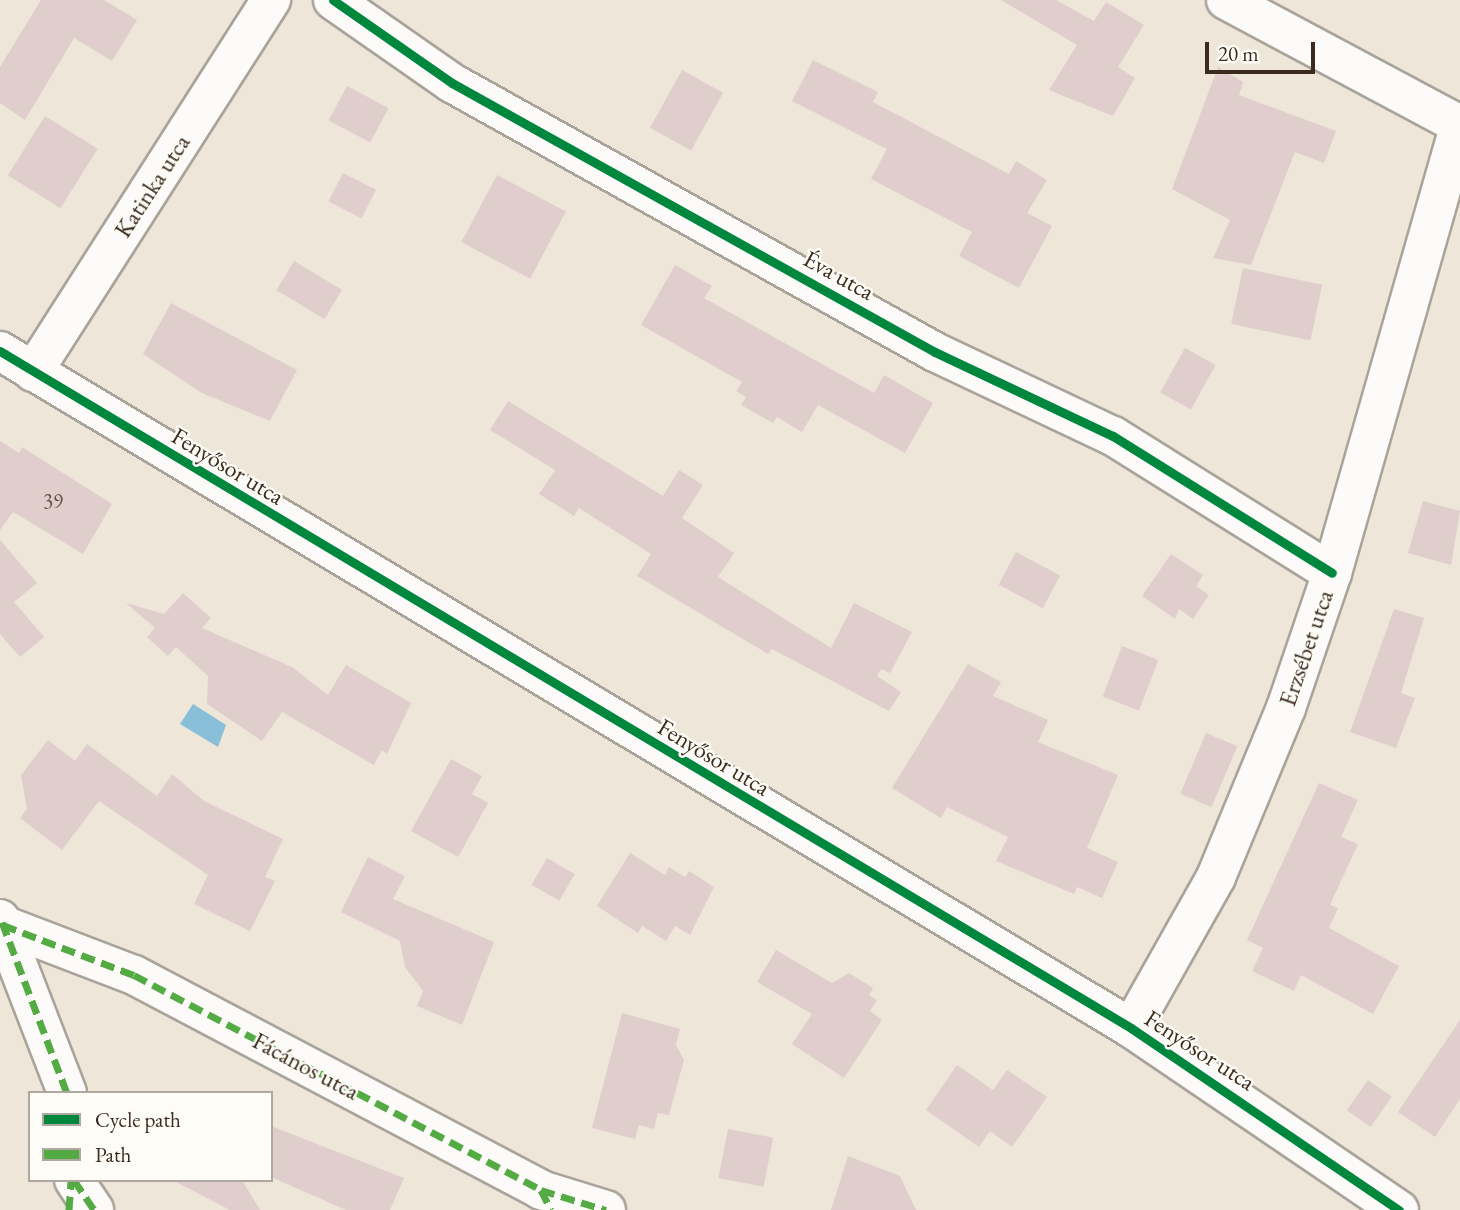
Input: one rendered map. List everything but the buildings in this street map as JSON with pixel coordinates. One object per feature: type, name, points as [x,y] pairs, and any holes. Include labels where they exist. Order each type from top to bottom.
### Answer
[{"type":"street","name":"Katinka utca","points":[[33,372],[271,0]]},
{"type":"street","name":"Éva utca","points":[[333,0],[453,83],[935,352],[1113,436],[1332,573]]},
{"type":"street","points":[[1226,0],[1381,88],[1460,125]]},
{"type":"street","name":"Erzsébet utca","points":[[1131,1028],[1244,816],[1332,573],[1460,125]]},
{"type":"street","name":"Fenyősor utca","points":[[0,351],[1131,1028],[1399,1210]]},
{"type":"street","points":[[2,922],[66,1091]]},
{"type":"street","name":"Fácános utca","points":[[2,922],[134,975],[546,1200],[606,1210]]},
{"type":"street","points":[[69,1210],[72,1182]]},
{"type":"street","points":[[73,1182],[94,1210]]},
{"type":"water","points":[[193,704],[226,725],[218,747],[180,724]]},
{"type":"marked path","points":[[2,922],[66,1091]]},
{"type":"marked path","points":[[3,925],[134,975],[541,1190],[606,1210]]},
{"type":"marked path","points":[[69,1210],[71,1182]]},
{"type":"marked path","points":[[75,1182],[94,1210]]},
{"type":"marked path","points":[[541,1190],[551,1210]]},
{"type":"cycle path","points":[[333,0],[452,83],[935,352],[1113,436],[1332,573]]},
{"type":"cycle path","points":[[0,351],[1131,1028],[1399,1210]]}]
